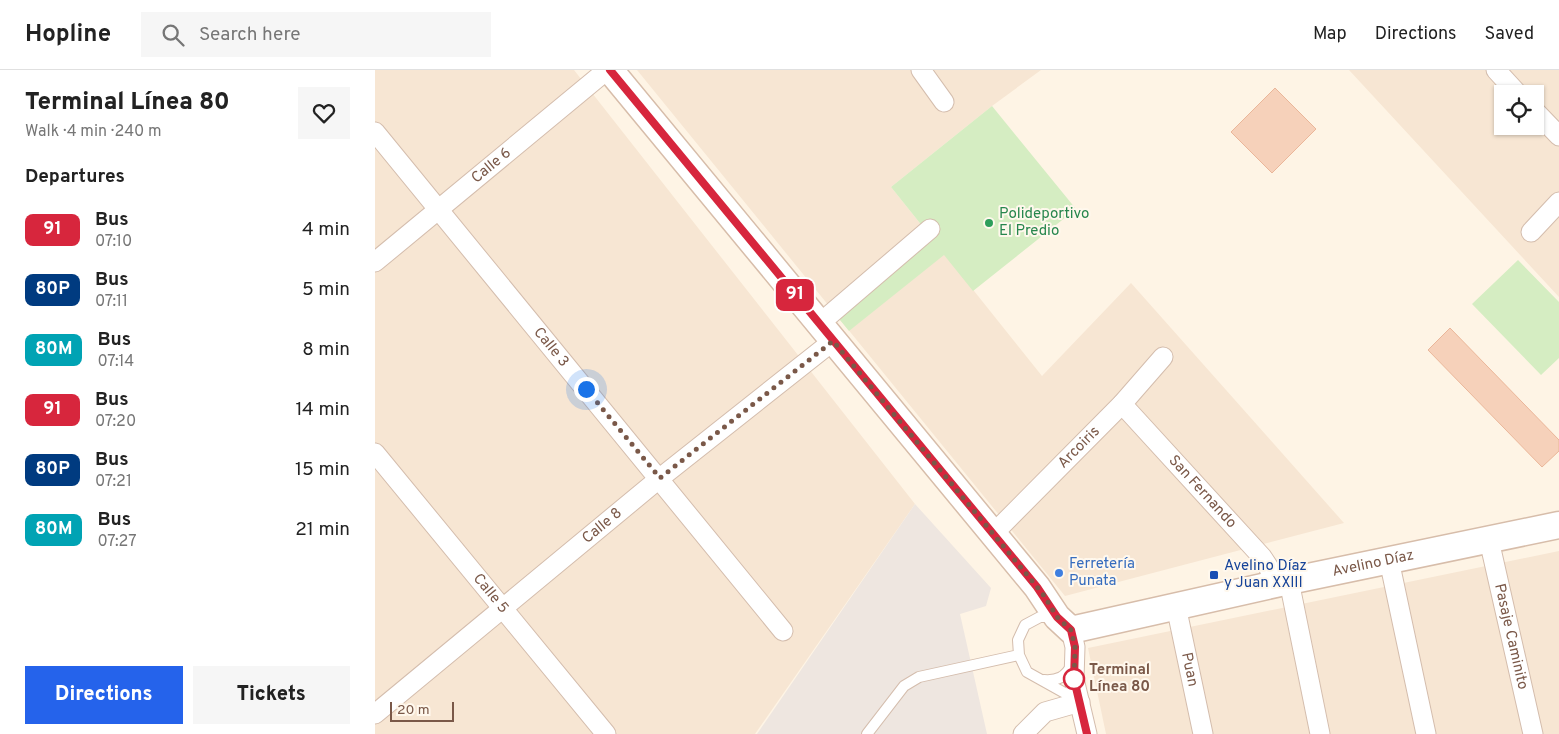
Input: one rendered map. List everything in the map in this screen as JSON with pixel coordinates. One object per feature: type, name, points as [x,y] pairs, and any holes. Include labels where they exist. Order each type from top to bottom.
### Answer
[{"type":"street","name":"Calle 6","points":[[375,262],[608,70]]},
{"type":"street","points":[[608,70],[1043,594],[1064,624],[1075,647],[1074,679],[1087,734]]},
{"type":"street","points":[[921,70],[944,102]]},
{"type":"street","points":[[1496,70],[1510,85]]},
{"type":"street","points":[[1544,120],[1559,136]]},
{"type":"street","name":"Calle 3","points":[[375,132],[660,478],[783,631]]},
{"type":"street","points":[[1531,232],[1559,202]]},
{"type":"street","name":"Calle 8","points":[[375,714],[503,610],[660,478],[826,333],[930,229]]},
{"type":"street","name":"Arcoiris","points":[[993,534],[1122,404],[1163,357]]},
{"type":"street","name":"San Fernando","points":[[1122,404],[1262,557],[1282,583],[1320,734]]},
{"type":"street","name":"Calle 5","points":[[375,453],[606,734]]},
{"type":"street","name":"Avelino Díaz","points":[[1064,624],[1176,606],[1559,525]]},
{"type":"street","name":"Pasaje Caminito","points":[[1489,540],[1533,734]]},
{"type":"street","points":[[1389,560],[1426,734]]},
{"type":"street","name":"Puan","points":[[1176,606],[1203,734]]},
{"type":"street","points":[[1023,734],[1045,712],[1080,702]]},
{"type":"lane","points":[[1064,624],[1040,617],[1025,625],[1018,640],[1019,655],[1027,672],[1061,689],[1080,702]]},
{"type":"lane","points":[[867,734],[904,686],[919,677],[1019,655]]},
{"type":"lane","points":[[1040,680],[1054,681],[1067,675],[1073,663]]},
{"type":"shaded area","points":[[375,70],[574,70],[915,504],[755,734],[375,734]]},
{"type":"shaded area","points":[[637,70],[1041,70],[992,106],[891,187],[1042,376],[1131,283],[1344,523],[1065,596]]},
{"type":"shaded area","points":[[1349,70],[1559,70],[1559,297]]},
{"type":"shaded area","points":[[915,504],[991,588],[986,606],[960,614],[987,734],[757,734]]},
{"type":"shaded area","points":[[1559,551],[1559,734],[1106,734],[1088,648]]},
{"type":"green space","name":"Polideportivo El Predio","points":[[992,106],[1076,209],[973,291],[944,255],[849,331],[835,314],[931,237],[891,187]]},
{"type":"green space","points":[[1518,260],[1559,302],[1559,358],[1541,375],[1472,304]]},
{"type":"building","points":[[1275,88],[1316,129],[1272,173],[1231,132]]},
{"type":"building","points":[[1450,328],[1559,440],[1559,451],[1542,467],[1428,350]]},
{"type":"bus line","name":"91","points":[[610,70],[1043,594],[1057,617],[1071,630],[1075,647],[1074,679],[1087,734]]},
{"type":"place","name":"Polideportivo El Predio","points":[[989,223]]},
{"type":"place","name":"Ferretería Punata","points":[[1059,573]]},
{"type":"place","name":"Avelino Díaz y Juan XXIII","points":[[1214,575]]},
{"type":"place","name":"Terminal Línea 80","points":[[1074,679]]},
{"type":"route","points":[[586,389],[660,478],[833,341],[1043,594],[1057,617],[1071,630],[1075,647],[1074,679]]}]
